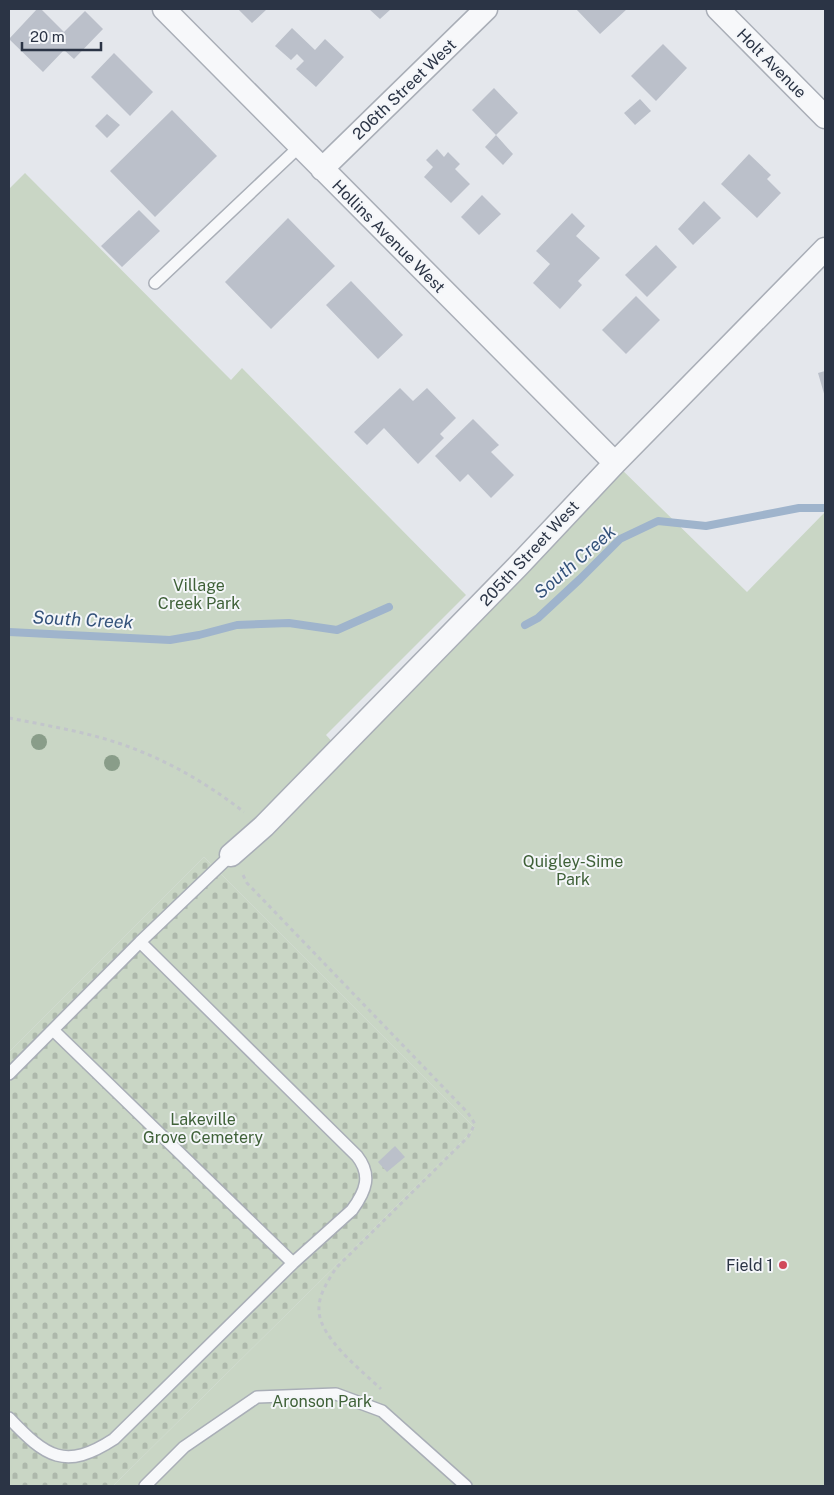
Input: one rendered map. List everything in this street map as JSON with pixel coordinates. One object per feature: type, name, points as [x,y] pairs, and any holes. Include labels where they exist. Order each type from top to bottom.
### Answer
[{"type":"street","name":"Hollins Avenue West","points":[[164,9],[614,462]]},
{"type":"street","name":"206th Street West","points":[[322,169],[486,9]]},
{"type":"street","name":"Holt Avenue","points":[[718,9],[825,117]]},
{"type":"street","name":"205th Street West","points":[[231,855],[264,826],[511,573],[614,462],[825,250]]},
{"type":"lane","points":[[155,283],[300,146]]},
{"type":"lane","points":[[9,1074],[140,942],[231,855]]},
{"type":"lane","points":[[9,1418],[30,1441],[60,1456],[72,1458],[89,1453],[114,1439],[293,1263],[352,1210],[360,1200],[365,1188],[364,1164],[140,942]]},
{"type":"lane","points":[[53,1030],[293,1263]]},
{"type":"lane","points":[[145,1486],[184,1447],[257,1397],[336,1394],[382,1411],[466,1486]]},
{"type":"path","points":[[9,718],[82,733],[142,752],[189,775],[219,793],[264,826]]},
{"type":"green space","name":"Quigley-Sime Park","points":[[25,173],[231,380],[242,368],[466,595],[326,735],[339,749],[615,463],[747,592],[825,512],[825,1486],[113,1486],[475,1128],[204,857],[9,1052],[9,189]]},
{"type":"green space","name":"Lakeville Grove Cemetery","points":[[204,857],[475,1128],[113,1486],[9,1486],[9,1052]]},
{"type":"building","points":[[37,9],[41,9],[64,32],[85,11],[103,29],[74,59],[64,50],[43,72],[9,39]]},
{"type":"building","points":[[238,9],[267,9],[252,23]]},
{"type":"building","points":[[369,9],[391,9],[380,19]]},
{"type":"building","points":[[576,9],[627,9],[600,34]]},
{"type":"building","points":[[292,28],[315,50],[325,39],[344,57],[316,87],[296,69],[304,61],[297,54],[291,60],[275,46]]},
{"type":"building","points":[[663,44],[687,68],[656,101],[631,76]]},
{"type":"building","points":[[114,53],[153,92],[130,116],[91,77]]},
{"type":"building","points":[[494,88],[518,113],[496,135],[472,110]]},
{"type":"building","points":[[640,99],[651,111],[635,125],[624,113]]},
{"type":"building","points":[[172,110],[217,156],[155,217],[110,171]]},
{"type":"building","points":[[107,114],[120,125],[107,138],[95,126]]},
{"type":"building","points":[[496,135],[513,154],[503,165],[485,147]]},
{"type":"building","points":[[437,149],[444,157],[448,152],[460,164],[455,169],[470,184],[451,203],[424,177],[433,167],[426,160]]},
{"type":"building","points":[[749,154],[771,175],[767,179],[781,193],[757,218],[721,184]]},
{"type":"building","points":[[482,195],[501,214],[479,235],[461,217]]},
{"type":"building","points":[[704,201],[721,218],[693,245],[678,229]]},
{"type":"building","points":[[139,210],[160,231],[122,267],[101,246]]},
{"type":"building","points":[[572,213],[585,226],[576,236],[600,258],[578,281],[582,285],[560,309],[533,283],[550,264],[536,251]]},
{"type":"building","points":[[288,218],[335,266],[271,329],[225,282]]},
{"type":"building","points":[[656,245],[677,267],[647,297],[625,275]]},
{"type":"building","points":[[351,281],[403,335],[378,359],[326,305]]},
{"type":"building","points":[[636,296],[660,320],[626,354],[602,330]]},
{"type":"building","points":[[825,371],[825,397],[818,373]]},
{"type":"building","points":[[400,388],[413,401],[427,388],[456,418],[440,434],[444,438],[418,464],[384,428],[367,445],[354,432]]},
{"type":"building","points":[[473,419],[499,445],[491,452],[514,475],[491,498],[468,474],[460,482],[435,456]]},
{"type":"building","points":[[395,1146],[405,1157],[387,1172],[378,1162]]},
{"type":"waterway","name":"South Creek","points":[[525,625],[538,618],[620,539],[658,521],[706,526],[799,508],[825,508]]},
{"type":"waterway","name":"South Creek","points":[[9,632],[170,640],[237,625],[289,623],[337,630],[389,607]]},
{"type":"place","name":"Field 1","points":[[783,1265]]},
{"type":"park label","name":"Village Creek Park","points":[[199,594]]},
{"type":"park label","name":"Aronson Park","points":[[322,1401]]}]
